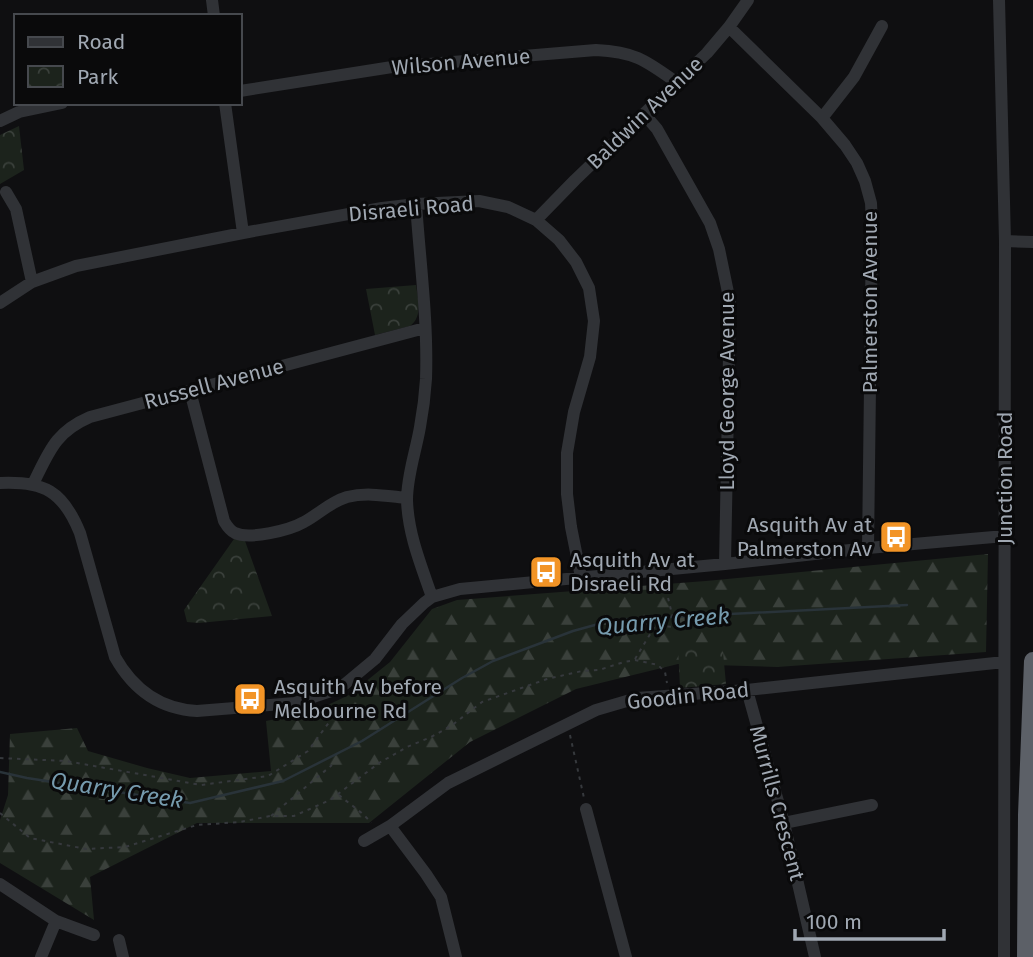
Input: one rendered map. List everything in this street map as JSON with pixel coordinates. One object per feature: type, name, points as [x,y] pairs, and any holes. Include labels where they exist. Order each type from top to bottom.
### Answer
[{"type":"highway","points":[[1026,957],[1027,816],[1033,662]]},
{"type":"street","name":"Baldwin Avenue","points":[[536,220],[706,52],[729,27],[748,0]]},
{"type":"street","name":"Junction Road","points":[[999,0],[1005,241],[1003,957]]},
{"type":"street","points":[[822,118],[854,77],[882,26]]},
{"type":"street","name":"Palmerston Avenue","points":[[729,27],[822,118],[857,163],[871,203],[868,548]]},
{"type":"street","name":"Wilson Avenue","points":[[242,91],[392,67],[596,50],[632,54],[676,82]]},
{"type":"street","points":[[0,121],[19,111],[51,105]]},
{"type":"street","points":[[225,105],[243,233]]},
{"type":"street","name":"Lloyd George Avenue","points":[[643,114],[657,129],[710,223],[726,277],[730,302],[726,564]]},
{"type":"street","points":[[6,192],[16,209],[32,282]]},
{"type":"street","name":"Disraeli Road","points":[[0,303],[32,282],[76,266],[382,208],[479,201],[508,207],[536,220],[559,240],[576,262],[589,288],[594,321],[590,357],[574,412],[567,453],[567,494],[581,577]]},
{"type":"street","points":[[415,204],[427,358],[426,389],[410,467],[407,498],[414,546],[432,597]]},
{"type":"street","points":[[1005,241],[1033,242]]},
{"type":"street","name":"Russell Avenue","points":[[33,484],[60,436],[72,426],[90,418],[425,328]]},
{"type":"street","points":[[190,391],[224,521],[236,534],[253,535],[291,529],[328,505],[351,496],[372,494],[407,498]]},
{"type":"street","points":[[0,483],[33,484],[61,500],[74,518],[80,533],[116,657],[123,670],[143,692],[182,710],[295,703],[331,691],[353,678],[375,659],[412,613],[432,597],[445,593],[475,587],[1005,536]]},
{"type":"street","name":"Goodin Road","points":[[364,841],[449,783],[596,710],[637,698],[747,690],[1004,662]]},
{"type":"street","name":"Murrills Crescent","points":[[747,690],[784,823],[815,957]]},
{"type":"street","points":[[784,823],[872,805]]},
{"type":"street","points":[[586,809],[626,957]]},
{"type":"street","points":[[390,825],[441,897],[457,957]]},
{"type":"street","points":[[0,884],[56,921],[94,935]]},
{"type":"street","points":[[41,957],[56,921]]},
{"type":"street","points":[[118,940],[123,957]]},
{"type":"path","points":[[635,660],[655,626],[675,627],[665,585]]},
{"type":"path","points":[[0,813],[30,838],[86,849],[125,848],[197,825],[240,822],[271,816],[294,816],[330,800],[379,762],[451,726],[482,702],[547,679],[599,670],[635,660],[658,665],[665,672],[667,696]]},
{"type":"path","points":[[0,758],[66,761],[201,785],[268,776],[309,751],[330,721],[327,706]]},
{"type":"path","points":[[573,748],[586,809]]},
{"type":"path","points":[[271,816],[332,765]]},
{"type":"path","points":[[337,794],[367,818]]},
{"type":"green space","points":[[19,126],[24,170],[0,184],[0,135]]},
{"type":"green space","points":[[416,285],[419,307],[414,322],[410,326],[375,335],[366,289]]},
{"type":"green space","points":[[234,539],[245,541],[272,616],[187,622],[184,610]]},
{"type":"green space","points":[[988,554],[986,652],[777,667],[678,664],[576,689],[470,742],[369,823],[197,823],[90,877],[94,920],[0,863],[0,820],[8,795],[10,734],[77,728],[88,751],[190,778],[271,771],[266,721],[315,711],[349,695],[390,662],[432,609],[457,600],[706,581]]},
{"type":"green space","points":[[722,641],[726,684],[680,688],[678,647]]},
{"type":"waterway","name":"Quarry Creek","points":[[0,772],[190,803],[283,781],[362,741],[493,661],[573,631],[613,620],[907,605]]},
{"type":"place","name":"Asquith Av at Palmerston Av","points":[[896,537]]},
{"type":"place","name":"Asquith Av at Disraeli Rd","points":[[546,572]]},
{"type":"place","name":"Asquith Av before Melbourne Rd","points":[[250,699]]}]
